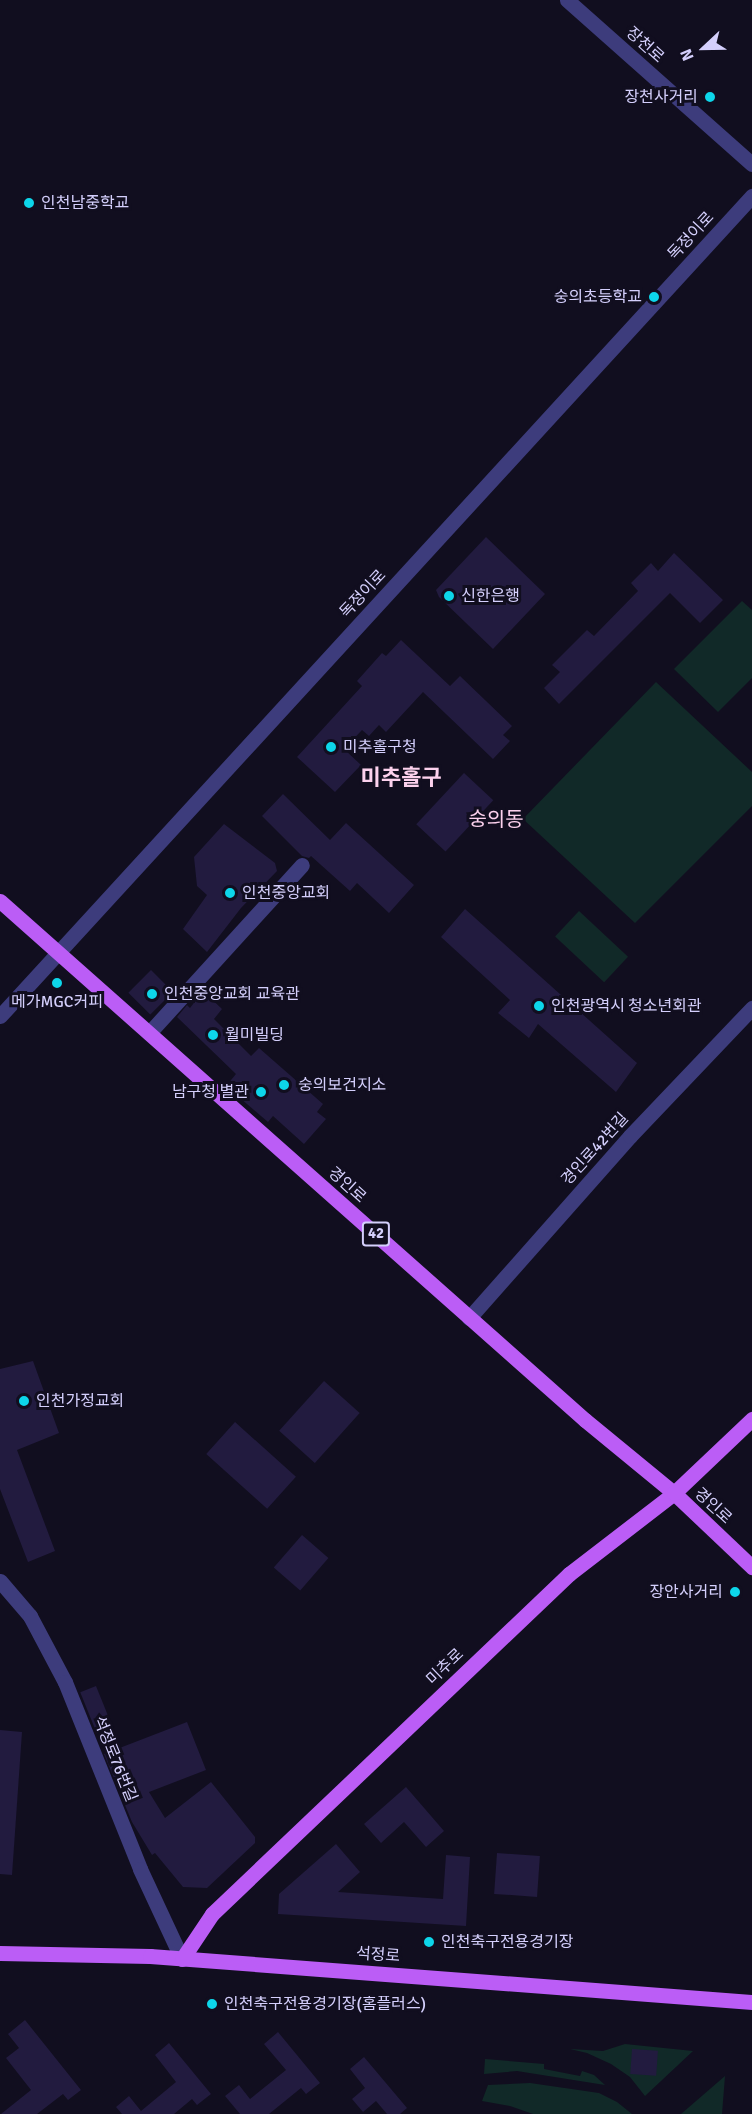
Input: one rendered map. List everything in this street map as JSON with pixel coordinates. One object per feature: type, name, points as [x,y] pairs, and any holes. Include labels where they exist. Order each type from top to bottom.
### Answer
[{"type":"main road","name":"경인로","points":[[0,901],[585,1420],[674,1493],[752,1567]]},
{"type":"main road","name":"미추로","points":[[182,1959],[212,1914],[569,1574],[674,1493],[752,1419]]},
{"type":"main road","name":"석정로","points":[[0,1953],[182,1959],[752,2002]]},
{"type":"street","name":"장천로","points":[[567,0],[752,164]]},
{"type":"street","name":"독정이로","points":[[0,1016],[752,196]]},
{"type":"street","points":[[149,1033],[302,865]]},
{"type":"street","name":"경인로42번길","points":[[470,1318],[630,1136],[752,1008]]},
{"type":"street","name":"석정로76번길","points":[[0,1581],[30,1616],[65,1682],[140,1869],[182,1959]]},
{"type":"green space","points":[[742,601],[752,610],[752,678],[718,712],[674,669]]},
{"type":"green space","points":[[656,682],[752,772],[752,806],[635,923],[523,819]]},
{"type":"green space","points":[[579,911],[628,957],[604,982],[555,937]]},
{"type":"green space","points":[[625,2044],[693,2051],[645,2096],[630,2077],[611,2064],[587,2053],[570,2049],[603,2051]]},
{"type":"green space","points":[[485,2059],[544,2064],[544,2069],[580,2076],[582,2071],[594,2075],[605,2085],[517,2071],[484,2074]]},
{"type":"green space","points":[[725,2076],[722,2114],[681,2114]]},
{"type":"green space","points":[[530,2083],[599,2093],[617,2102],[632,2114],[533,2114],[510,2106],[482,2101],[488,2085]]},
{"type":"building","points":[[486,537],[545,594],[493,649],[439,597],[436,590]]},
{"type":"building","points":[[674,553],[723,600],[700,623],[670,593],[559,704],[544,688],[560,672],[552,665],[587,630],[594,636],[638,591],[631,583],[651,563],[658,571]]},
{"type":"building","points":[[401,640],[450,686],[460,676],[512,726],[503,735],[510,741],[493,759],[423,692],[386,732],[379,725],[369,736],[362,730],[344,749],[361,765],[335,792],[297,757],[362,686],[357,681],[382,653],[386,656]]},
{"type":"building","points":[[464,773],[493,800],[446,851],[416,824]]},
{"type":"building","points":[[283,794],[330,840],[346,823],[414,885],[389,913],[357,883],[350,891],[311,856],[309,858],[302,856],[262,816]]},
{"type":"building","name":"인천중앙교회","points":[[224,824],[275,863],[277,871],[241,908],[207,952],[183,929],[207,895],[197,886],[194,857]]},
{"type":"building","name":"인천광역시 청소년회관","points":[[465,909],[637,1063],[616,1092],[538,1024],[529,1038],[498,1013],[510,1000],[441,937]]},
{"type":"building","name":"인천중앙교회 교육관","points":[[151,970],[173,992],[150,1015],[128,993]]},
{"type":"building","points":[[203,991],[222,1009],[214,1019],[251,1056],[259,1048],[323,1104],[317,1112],[326,1119],[304,1144],[273,1116],[268,1122],[226,1086],[236,1074],[177,1017],[187,1005],[190,1008]]},
{"type":"building","points":[[33,1361],[59,1433],[17,1450],[55,1551],[28,1562],[0,1489],[0,1369]]},
{"type":"building","points":[[324,1381],[360,1413],[315,1463],[279,1431]]},
{"type":"building","points":[[235,1422],[296,1477],[267,1509],[206,1454]]},
{"type":"building","points":[[302,1535],[328,1558],[300,1590],[274,1567]]},
{"type":"building","points":[[96,1686],[112,1726],[96,1732],[80,1692]]},
{"type":"building","points":[[187,1722],[206,1770],[149,1792],[165,1818],[211,1782],[255,1837],[255,1843],[207,1888],[183,1887],[155,1853],[152,1855],[132,1822],[104,1754]]},
{"type":"building","points":[[0,1730],[22,1732],[12,1875],[0,1874]]},
{"type":"building","points":[[406,1787],[444,1831],[426,1847],[404,1822],[381,1843],[364,1824]]},
{"type":"building","points":[[336,1844],[360,1872],[338,1892],[443,1899],[446,1855],[470,1857],[466,1926],[278,1914],[279,1894]]},
{"type":"building","points":[[497,1853],[540,1856],[537,1897],[494,1894]]},
{"type":"building","points":[[25,2020],[81,2090],[68,2100],[63,2094],[37,2114],[1,2114],[31,2090],[6,2058],[19,2048],[8,2034]]},
{"type":"building","points":[[278,2032],[320,2083],[306,2094],[301,2088],[269,2114],[240,2114],[225,2096],[239,2085],[250,2099],[286,2070],[264,2044]]},
{"type":"building","points":[[169,2043],[211,2094],[197,2105],[192,2099],[174,2114],[122,2114],[116,2107],[129,2096],[141,2111],[176,2082],[155,2055]]},
{"type":"building","points":[[632,2049],[658,2051],[656,2076],[630,2074]]},
{"type":"building","points":[[364,2057],[407,2108],[400,2114],[387,2114],[376,2101],[363,2112],[352,2099],[365,2088],[350,2069]]},
{"type":"place","name":"장천사거리","points":[[710,97]]},
{"type":"place","name":"인천남중학교","points":[[29,203]]},
{"type":"place","name":"숭의초등학교","points":[[654,297]]},
{"type":"place","name":"신한은행","points":[[449,596]]},
{"type":"place","name":"미추홀구청","points":[[331,747]]},
{"type":"place","name":"인천중앙교회","points":[[230,893]]},
{"type":"place","name":"메가MGC커피","points":[[57,983]]},
{"type":"place","name":"인천중앙교회 교육관","points":[[152,994]]},
{"type":"place","name":"인천광역시 청소년회관","points":[[539,1006]]},
{"type":"place","name":"월미빌딩","points":[[213,1035]]},
{"type":"place","name":"숭의보건지소","points":[[284,1085]]},
{"type":"place","name":"남구청 별관","points":[[261,1092]]},
{"type":"place","name":"인천가정교회","points":[[24,1401]]},
{"type":"place","name":"장안사거리","points":[[735,1592]]},
{"type":"place","name":"인천축구전용경기장","points":[[429,1942]]},
{"type":"place","name":"인천축구전용경기장(홈플러스)","points":[[212,2004]]},
{"type":"district","name":"미추홀구","points":[[401,778]]},
{"type":"district","name":"숭의동","points":[[496,819]]}]
